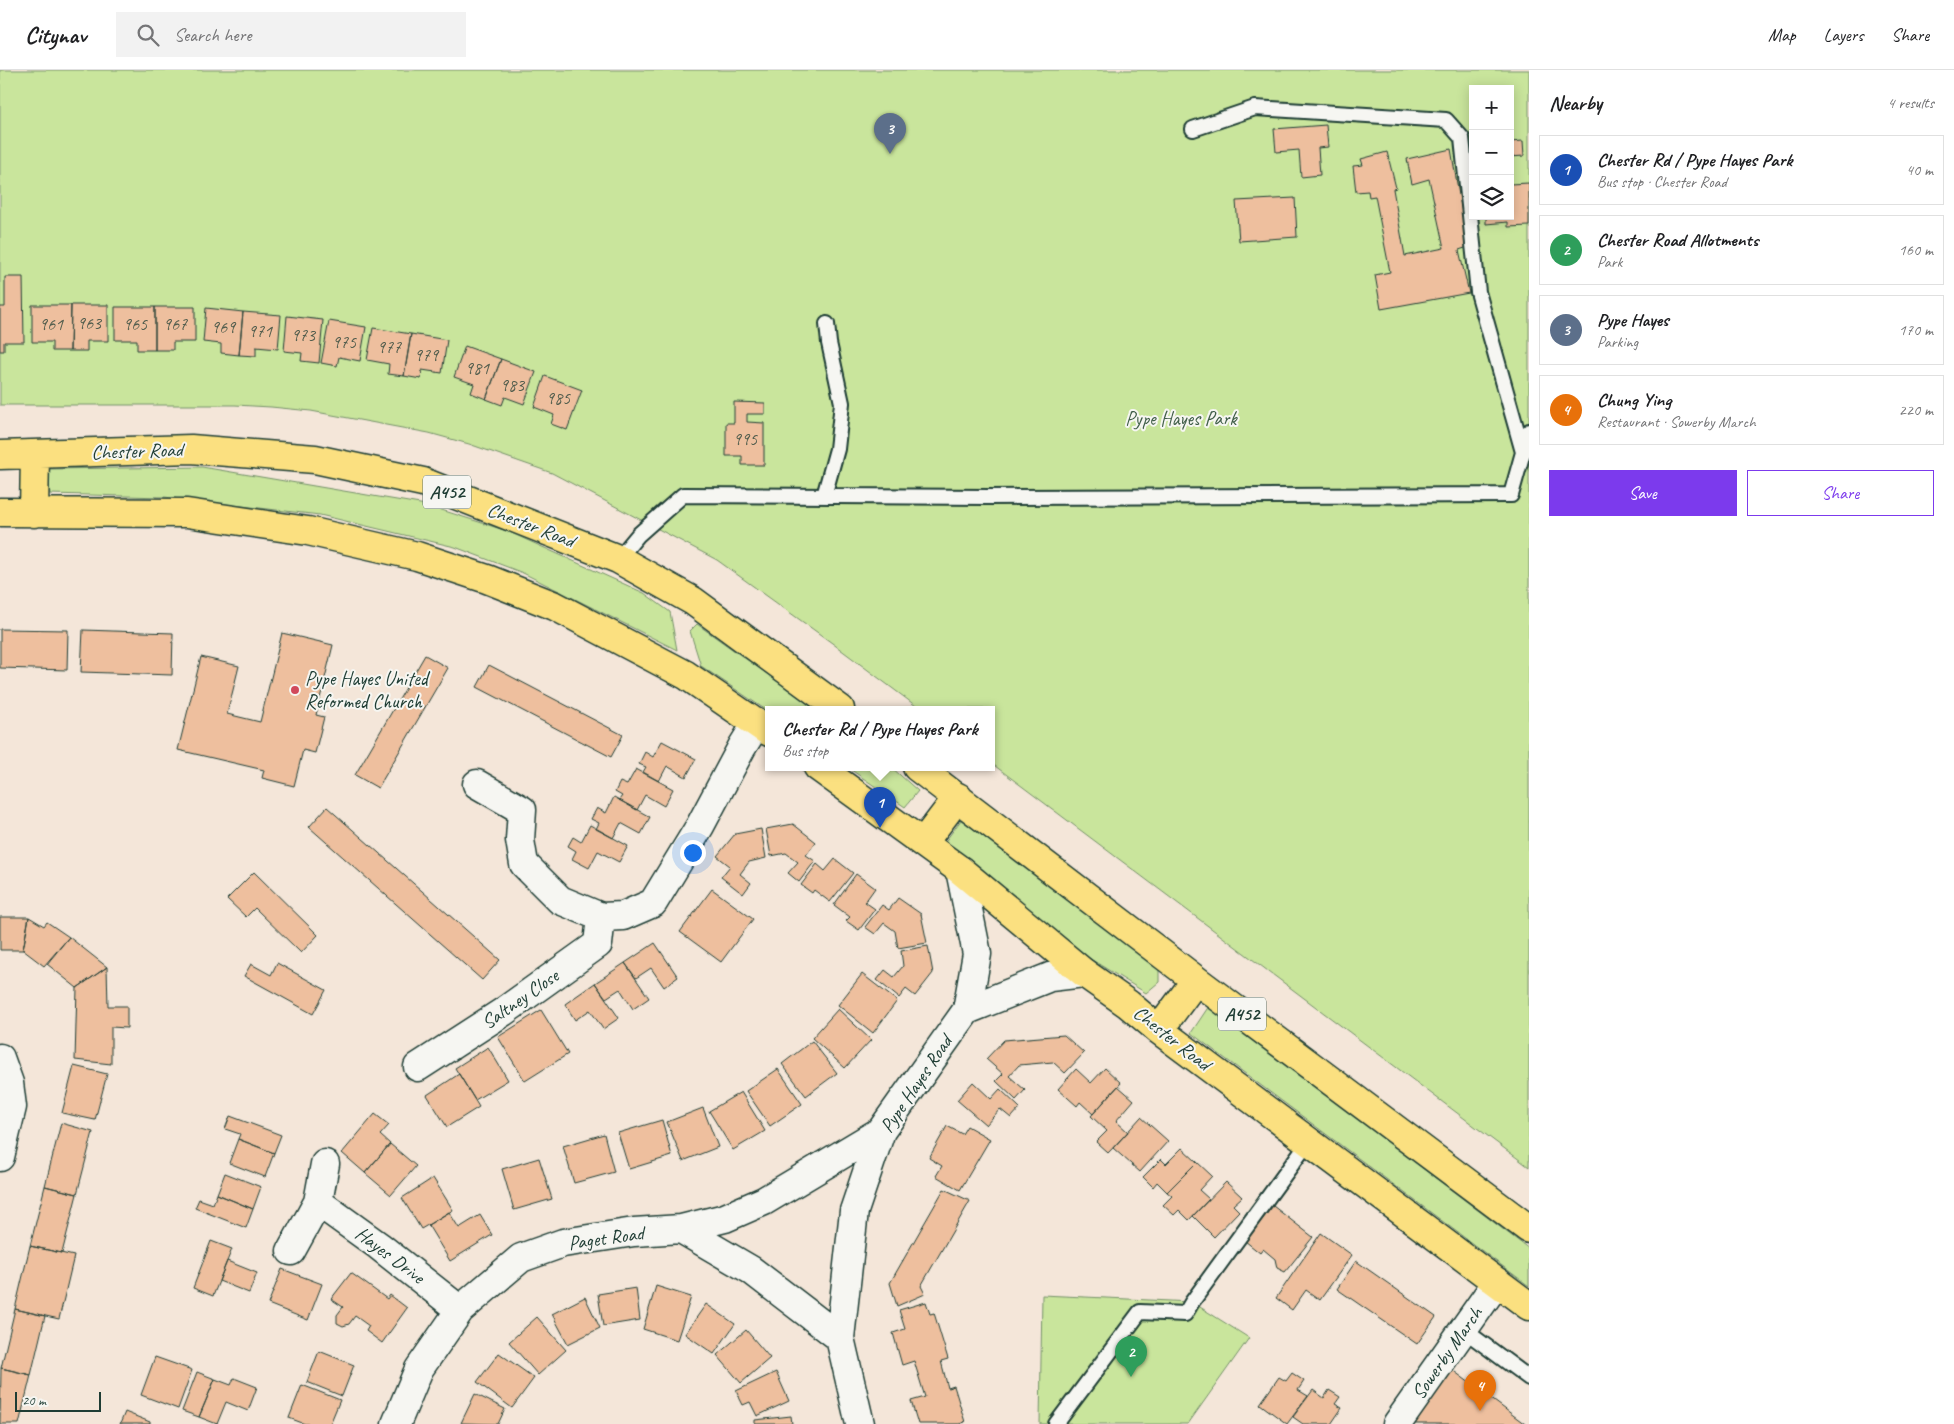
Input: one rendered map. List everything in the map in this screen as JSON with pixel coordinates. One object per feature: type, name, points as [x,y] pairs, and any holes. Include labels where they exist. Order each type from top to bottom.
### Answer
[{"type":"highway","name":"Chester Road","points":[[0,455],[191,450],[315,459],[423,482],[618,559],[693,601],[836,706]]},
{"type":"highway","points":[[34,513],[35,454]]},
{"type":"highway","points":[[0,512],[187,513],[308,531],[417,556],[487,579],[555,606],[686,675],[763,728]]},
{"type":"highway","name":"Chester Road","points":[[824,771],[960,870],[1084,973],[1128,1004],[1159,1030],[1529,1306]]},
{"type":"highway","name":"A452","points":[[922,771],[1196,980],[1529,1229]]},
{"type":"highway","points":[[924,843],[958,797]]},
{"type":"highway","points":[[1159,1030],[1196,980]]},
{"type":"street","points":[[477,784],[522,810],[520,840],[524,864],[560,900],[602,917],[624,916],[653,903],[700,826],[742,747],[763,728]]},
{"type":"street","name":"Pype Hayes Road","points":[[860,1424],[840,1338],[854,1211],[881,1131],[967,1010],[977,954],[960,870]]},
{"type":"street","name":"Saltney Close","points":[[418,1067],[503,1012],[598,944],[602,917]]},
{"type":"street","points":[[967,1010],[1050,977],[1084,973]]},
{"type":"street","points":[[0,1058],[9,1083],[12,1107],[0,1157]]},
{"type":"street","name":"Paget Road","points":[[396,1424],[419,1369],[460,1310],[521,1258],[563,1243],[634,1232],[681,1229],[725,1218],[764,1201],[881,1131]]},
{"type":"street","points":[[291,1251],[318,1202],[325,1164]]},
{"type":"street","name":"Hayes Drive","points":[[318,1202],[379,1246],[460,1310]]},
{"type":"street","points":[[681,1229],[750,1270],[840,1338]]},
{"type":"street","name":"Sowerby March","points":[[1397,1424],[1497,1282]]},
{"type":"lane","points":[[1193,130],[1255,108],[1446,120],[1462,138],[1478,292],[1523,453]]},
{"type":"lane","points":[[824,496],[837,449],[842,403],[829,343],[827,324]]},
{"type":"lane","points":[[618,559],[638,535],[683,495],[1511,495],[1529,431]]},
{"type":"lane","points":[[1056,1424],[1140,1312],[1186,1314],[1192,1302],[1309,1141]]},
{"type":"lane","points":[[1464,1330],[1529,1378]]},
{"type":"green space","name":"Pype Hayes Park","points":[[0,70],[1529,70],[1529,1167],[995,766],[995,706],[916,706],[717,560],[552,473],[469,444],[429,433],[311,411],[235,405],[0,405]]},
{"type":"green space","points":[[202,467],[426,505],[507,531],[644,593],[670,612],[677,650],[523,573],[455,547],[320,515],[164,497],[50,494],[48,469]]},
{"type":"green space","points":[[697,624],[812,706],[765,706],[765,709],[701,666],[690,631]]},
{"type":"green space","points":[[853,771],[896,771],[918,791],[905,807]]},
{"type":"green space","points":[[961,820],[1084,910],[1159,969],[1159,982],[1146,993],[1074,949],[944,843]]},
{"type":"green space","points":[[1209,1006],[1529,1249],[1529,1286],[1191,1033]]},
{"type":"green space","points":[[1042,1295],[1192,1302],[1249,1338],[1188,1424],[1040,1424]]},
{"type":"building","points":[[1326,125],[1328,147],[1318,148],[1320,175],[1301,177],[1299,150],[1276,152],[1274,129]]},
{"type":"building","points":[[1523,141],[1524,156],[1514,157],[1514,142]]},
{"type":"building","points":[[1451,149],[1468,247],[1459,250],[1469,293],[1381,309],[1375,275],[1390,272],[1375,196],[1369,197],[1368,191],[1356,192],[1353,166],[1363,165],[1361,159],[1387,152],[1396,188],[1393,189],[1405,256],[1444,248],[1429,179],[1412,184],[1407,159]]},
{"type":"building","points":[[1529,183],[1529,226],[1508,227],[1508,222],[1486,224],[1486,220],[1514,220],[1514,184]]},
{"type":"building","points":[[1295,198],[1297,237],[1239,241],[1236,201]]},
{"type":"building","points":[[5,277],[23,277],[24,342],[4,342],[4,351],[0,351],[0,307],[5,307]]},
{"type":"building","points":[[32,305],[71,305],[70,351],[52,351],[52,342],[32,342]]},
{"type":"building","points":[[71,305],[108,305],[108,341],[87,341],[87,351],[70,351]]},
{"type":"building","points":[[115,307],[155,307],[155,350],[137,350],[137,340],[115,340]]},
{"type":"building","points":[[155,307],[195,307],[195,342],[173,342],[173,350],[155,350]]},
{"type":"building","points":[[206,308],[243,312],[239,355],[221,353],[221,344],[203,342]]},
{"type":"building","points":[[243,312],[281,315],[278,349],[256,347],[256,356],[239,355]]},
{"type":"building","points":[[287,316],[323,320],[319,363],[301,361],[302,353],[284,351]]},
{"type":"building","points":[[329,321],[366,327],[360,361],[339,357],[337,366],[321,363]]},
{"type":"building","points":[[373,328],[411,334],[404,376],[388,374],[389,364],[367,360]]},
{"type":"building","points":[[411,334],[447,340],[442,373],[422,370],[421,379],[404,376]]},
{"type":"building","points":[[465,346],[501,359],[486,399],[471,393],[474,384],[454,377]]},
{"type":"building","points":[[501,359],[536,372],[524,404],[505,397],[502,405],[486,399]]},
{"type":"building","points":[[545,376],[582,390],[567,430],[551,424],[554,415],[534,407]]},
{"type":"building","points":[[734,402],[765,403],[765,414],[747,414],[747,422],[764,423],[764,465],[742,465],[742,456],[726,456],[726,423],[734,423]]},
{"type":"building","points":[[0,629],[68,630],[67,670],[0,668]]},
{"type":"building","points":[[83,630],[173,633],[172,675],[81,672]]},
{"type":"building","name":"Pype Hayes United Reformed Church","points":[[282,633],[333,645],[316,715],[324,717],[315,753],[303,750],[294,786],[262,778],[264,770],[178,750],[201,657],[239,666],[227,714],[260,722]]},
{"type":"building","points":[[425,655],[448,668],[378,788],[355,775]]},
{"type":"building","points":[[489,665],[623,735],[611,757],[477,687]]},
{"type":"building","points":[[662,741],[696,759],[686,777],[667,766],[659,781],[643,772],[646,767],[639,764],[645,752],[653,757]]},
{"type":"building","points":[[636,769],[673,789],[664,806],[645,795],[637,810],[619,800],[622,796],[615,792],[620,782],[627,785]]},
{"type":"building","points":[[614,797],[650,817],[641,834],[621,823],[613,838],[596,829],[599,823],[591,819],[597,808],[606,813]]},
{"type":"building","points":[[327,807],[500,960],[482,980],[309,827]]},
{"type":"building","points":[[793,824],[816,842],[806,855],[815,861],[799,882],[788,873],[798,862],[786,853],[771,856],[766,829]]},
{"type":"building","points":[[590,825],[628,846],[619,862],[598,851],[589,868],[572,859],[576,851],[568,846],[573,837],[581,842]]},
{"type":"building","points":[[761,829],[766,858],[749,862],[740,874],[751,883],[743,894],[721,877],[730,866],[717,856],[735,834]]},
{"type":"building","points":[[835,859],[853,873],[830,902],[814,890],[812,893],[801,885],[817,864],[825,871]]},
{"type":"building","points":[[254,872],[318,935],[301,953],[255,908],[246,917],[227,899]]},
{"type":"building","points":[[856,874],[875,888],[865,902],[875,909],[859,930],[846,921],[850,917],[834,905]]},
{"type":"building","points":[[712,889],[753,919],[721,962],[680,932]]},
{"type":"building","points":[[898,898],[921,914],[927,943],[898,948],[895,931],[884,923],[875,934],[865,927],[882,905],[889,910]]},
{"type":"building","points":[[0,917],[29,917],[23,950],[0,950]]},
{"type":"building","points":[[29,917],[44,926],[47,922],[69,937],[44,966],[23,950]]},
{"type":"building","points":[[69,937],[107,967],[77,988],[47,964]]},
{"type":"building","points":[[655,943],[678,977],[664,987],[651,968],[636,978],[625,963]]},
{"type":"building","points":[[928,946],[933,973],[915,996],[906,989],[899,998],[877,980],[885,970],[894,977],[903,966],[901,951]]},
{"type":"building","points":[[277,963],[326,990],[313,1014],[244,976],[251,964],[271,975]]},
{"type":"building","points":[[625,963],[649,998],[633,1009],[620,989],[606,998],[595,983]]},
{"type":"building","points":[[107,967],[108,1006],[127,1006],[127,1028],[111,1027],[111,1064],[75,1060],[77,988]]},
{"type":"building","points":[[862,974],[897,1001],[873,1033],[838,1005]]},
{"type":"building","points":[[595,983],[619,1018],[603,1029],[590,1010],[575,1020],[565,1004]]},
{"type":"building","points":[[838,1009],[871,1040],[845,1068],[812,1038]]},
{"type":"building","points":[[541,1010],[568,1054],[525,1081],[498,1037]]},
{"type":"building","points":[[1064,1035],[1084,1053],[1065,1073],[1053,1062],[1019,1065],[1009,1076],[1025,1090],[1016,1100],[996,1081],[1003,1074],[986,1059],[1004,1040]]},
{"type":"building","points":[[812,1041],[837,1073],[806,1096],[782,1064]]},
{"type":"building","points":[[488,1047],[508,1080],[475,1100],[455,1068]]},
{"type":"building","points":[[74,1066],[107,1074],[95,1120],[62,1113]]},
{"type":"building","points":[[1105,1068],[1121,1083],[1093,1114],[1080,1102],[1077,1106],[1058,1089],[1076,1069],[1091,1083]]},
{"type":"building","points":[[778,1069],[802,1104],[770,1126],[746,1091]]},
{"type":"building","points":[[459,1074],[479,1107],[447,1127],[427,1095]]},
{"type":"building","points":[[973,1082],[991,1099],[1000,1089],[1020,1108],[1011,1118],[1000,1109],[986,1125],[957,1100]]},
{"type":"building","points":[[1118,1086],[1134,1100],[1116,1121],[1128,1132],[1108,1153],[1096,1142],[1107,1131],[1091,1116]]},
{"type":"building","points":[[741,1092],[765,1131],[733,1150],[709,1111]]},
{"type":"building","points":[[703,1108],[718,1147],[683,1161],[667,1122]]},
{"type":"building","points":[[375,1114],[389,1125],[380,1135],[390,1144],[365,1173],[342,1153]]},
{"type":"building","points":[[230,1116],[281,1135],[274,1153],[238,1139],[240,1134],[225,1129]]},
{"type":"building","points":[[1141,1117],[1168,1141],[1140,1172],[1113,1148]]},
{"type":"building","points":[[662,1120],[672,1156],[629,1169],[618,1133]]},
{"type":"building","points":[[61,1123],[93,1132],[77,1194],[45,1186]]},
{"type":"building","points":[[947,1126],[962,1134],[967,1126],[990,1139],[960,1190],[936,1176],[942,1166],[929,1158]]},
{"type":"building","points":[[604,1134],[614,1172],[574,1183],[563,1146]]},
{"type":"building","points":[[238,1139],[274,1153],[265,1177],[229,1163]]},
{"type":"building","points":[[390,1144],[416,1166],[391,1195],[365,1173]]},
{"type":"building","points":[[1182,1148],[1197,1162],[1167,1192],[1157,1182],[1153,1187],[1143,1177],[1161,1159],[1166,1164]]},
{"type":"building","points":[[539,1158],[552,1199],[514,1210],[502,1169]]},
{"type":"building","points":[[1197,1162],[1212,1176],[1199,1190],[1209,1199],[1189,1220],[1179,1210],[1174,1215],[1163,1205],[1172,1196],[1167,1192]]},
{"type":"building","points":[[225,1173],[261,1187],[253,1209],[217,1194]]},
{"type":"building","points":[[433,1178],[453,1210],[421,1229],[402,1198]]},
{"type":"building","points":[[1226,1182],[1242,1197],[1233,1205],[1239,1211],[1214,1237],[1193,1216]]},
{"type":"building","points":[[45,1186],[77,1194],[62,1253],[30,1246]]},
{"type":"building","points":[[944,1189],[970,1201],[921,1286],[925,1294],[897,1306],[890,1283]]},
{"type":"building","points":[[217,1194],[253,1209],[246,1228],[195,1208],[199,1199],[213,1204]]},
{"type":"building","points":[[1273,1206],[1313,1237],[1285,1272],[1277,1268],[1275,1259],[1263,1249],[1260,1253],[1245,1241]]},
{"type":"building","points":[[449,1212],[459,1228],[480,1215],[492,1235],[450,1261],[428,1225]]},
{"type":"building","points":[[1321,1233],[1352,1255],[1320,1300],[1306,1290],[1292,1310],[1276,1298]]},
{"type":"building","points":[[211,1241],[232,1249],[213,1296],[193,1288]]},
{"type":"building","points":[[30,1246],[74,1256],[59,1319],[15,1309]]},
{"type":"building","points":[[227,1261],[257,1273],[249,1293],[219,1281]]},
{"type":"building","points":[[1356,1261],[1436,1317],[1417,1344],[1337,1289]]},
{"type":"building","points":[[282,1269],[322,1284],[308,1320],[268,1304]]},
{"type":"building","points":[[351,1273],[387,1299],[390,1295],[407,1308],[382,1343],[366,1331],[369,1326],[355,1316],[349,1324],[343,1326],[337,1323],[337,1315],[343,1307],[331,1299]]},
{"type":"building","points":[[656,1286],[691,1297],[677,1340],[643,1329]]},
{"type":"building","points":[[636,1288],[640,1320],[603,1326],[598,1294]]},
{"type":"building","points":[[585,1297],[600,1328],[568,1344],[552,1314]]},
{"type":"building","points":[[926,1302],[930,1314],[934,1313],[948,1359],[941,1361],[948,1388],[954,1386],[965,1422],[959,1424],[918,1424],[911,1401],[925,1397],[914,1361],[902,1365],[893,1333],[905,1329],[899,1310]]},
{"type":"building","points":[[706,1304],[735,1324],[714,1354],[685,1334]]},
{"type":"building","points":[[15,1309],[45,1316],[31,1375],[1,1368]]},
{"type":"building","points":[[537,1317],[566,1350],[538,1375],[509,1342]]},
{"type":"building","points":[[746,1330],[770,1358],[741,1383],[717,1355]]},
{"type":"building","points":[[319,1351],[354,1365],[342,1396],[307,1382]]},
{"type":"building","points":[[499,1353],[534,1378],[512,1408],[477,1382]]},
{"type":"building","points":[[155,1357],[192,1370],[178,1409],[141,1395]]},
{"type":"building","points":[[1,1368],[31,1375],[19,1424],[0,1424]]},
{"type":"building","points":[[1451,1369],[1525,1424],[1410,1424]]},
{"type":"building","points":[[197,1372],[215,1379],[199,1417],[182,1411]]},
{"type":"building","points":[[776,1372],[789,1401],[757,1416],[750,1402],[743,1405],[736,1391]]},
{"type":"building","points":[[1292,1373],[1304,1381],[1298,1390],[1308,1396],[1287,1424],[1260,1404],[1279,1377],[1286,1381]]},
{"type":"building","points":[[234,1378],[257,1387],[248,1411],[226,1402],[217,1424],[199,1417],[215,1379],[231,1385]]},
{"type":"building","points":[[302,1385],[340,1400],[330,1424],[305,1424],[289,1418]]},
{"type":"building","points":[[1313,1390],[1324,1398],[1329,1390],[1340,1397],[1335,1404],[1342,1408],[1331,1424],[1303,1424],[1293,1417]]},
{"type":"building","points":[[475,1394],[505,1409],[498,1424],[461,1423]]},
{"type":"building","points":[[125,1412],[150,1422],[150,1424],[120,1424]]},
{"type":"building","points":[[791,1416],[792,1424],[755,1424],[755,1420]]},
{"type":"place","name":"Pype Hayes","points":[[890,154]]},
{"type":"place","name":"Pype Hayes United Reformed Church","points":[[295,690]]},
{"type":"place","name":"Chester Rd / Pype Hayes Park","points":[[880,828]]},
{"type":"place","name":"Chester Road Allotments","points":[[1131,1377]]},
{"type":"place","name":"Chung Ying","points":[[1480,1411]]}]
